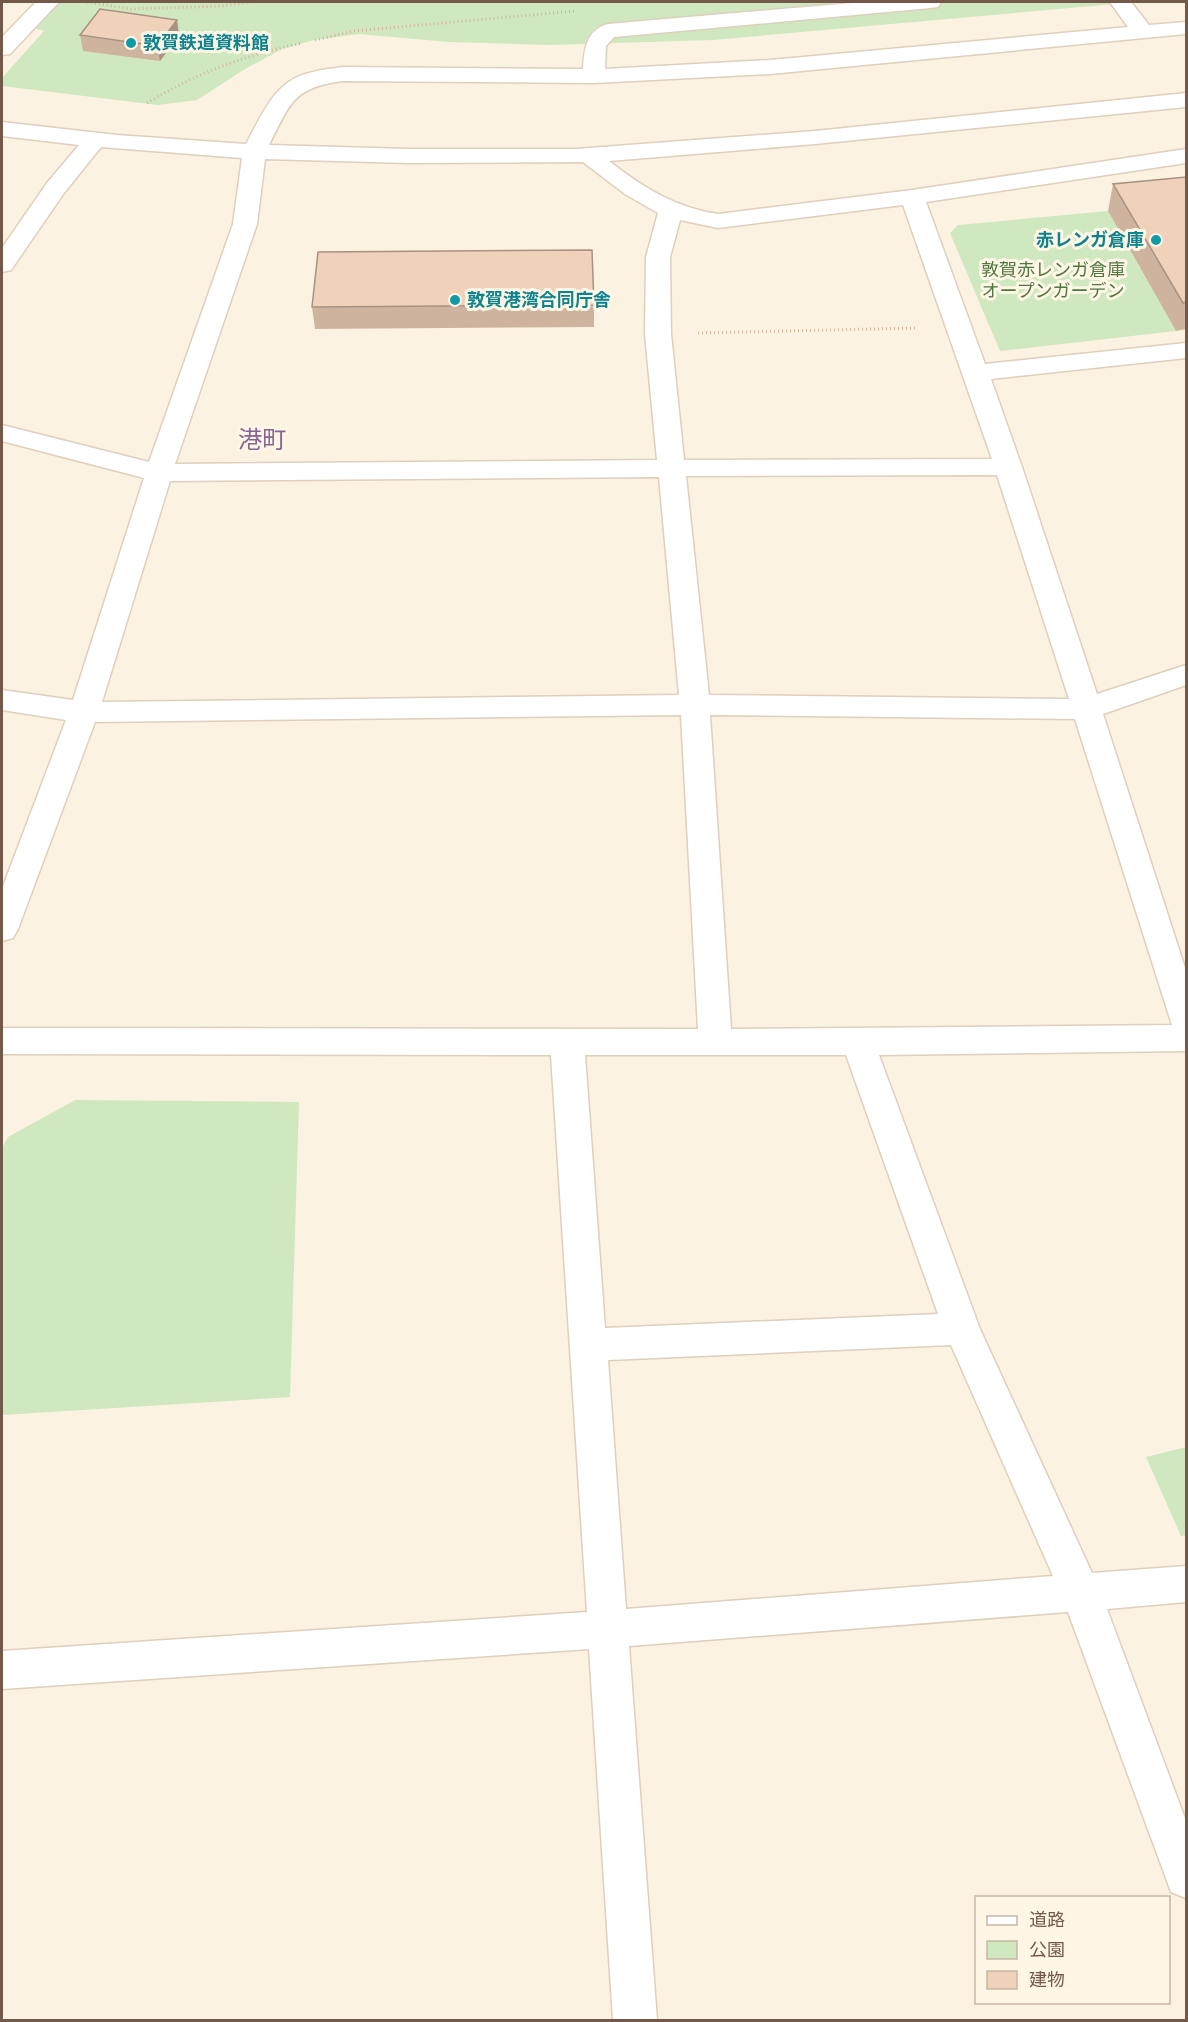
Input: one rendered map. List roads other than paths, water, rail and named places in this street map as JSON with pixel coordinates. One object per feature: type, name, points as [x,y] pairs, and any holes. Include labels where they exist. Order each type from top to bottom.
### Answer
[{"type":"street","points":[[2,49],[48,2]]},
{"type":"street","points":[[594,76],[595,45],[609,31],[930,2]]},
{"type":"street","points":[[1120,2],[1144,33]]},
{"type":"street","points":[[2,929],[84,712],[159,473],[245,224],[254,151],[280,102],[290,91],[310,79],[342,74],[594,76],[770,67],[1186,28]]},
{"type":"street","points":[[2,129],[94,141],[254,151],[392,157],[590,156],[910,128],[1186,99]]},
{"type":"street","points":[[2,265],[54,188],[94,141]]},
{"type":"street","points":[[590,156],[623,184],[671,210],[704,220],[717,221],[912,197],[1186,156]]},
{"type":"street","points":[[912,197],[961,327],[1009,467],[1186,1021]]},
{"type":"street","points":[[671,210],[658,257],[658,334],[695,705],[715,1041]]},
{"type":"street","points":[[977,373],[1185,351]]},
{"type":"street","points":[[2,433],[159,473],[1009,467]]},
{"type":"street","points":[[2,700],[84,712],[695,705],[1086,709],[1186,675]]},
{"type":"street","points":[[2,1041],[858,1042],[1186,1038]]},
{"type":"street","points":[[567,1042],[635,2020]]},
{"type":"street","points":[[858,1042],[962,1329],[1080,1591],[1186,1877]]},
{"type":"street","points":[[587,1345],[962,1329]]},
{"type":"street","points":[[2,1670],[609,1629],[1186,1584]]},
{"type":"place","name":"敦賀鉄道資料館","points":[[131,43]]},
{"type":"place","name":"赤レンガ倉庫","points":[[1156,240]]},
{"type":"place","name":"敦賀港湾合同庁舎","points":[[455,300]]},
{"type":"district","name":"港町","points":[[262,439]]},
{"type":"park label","name":"敦賀赤レンガ倉庫 オープンガーデン","points":[[1053,280]]}]
